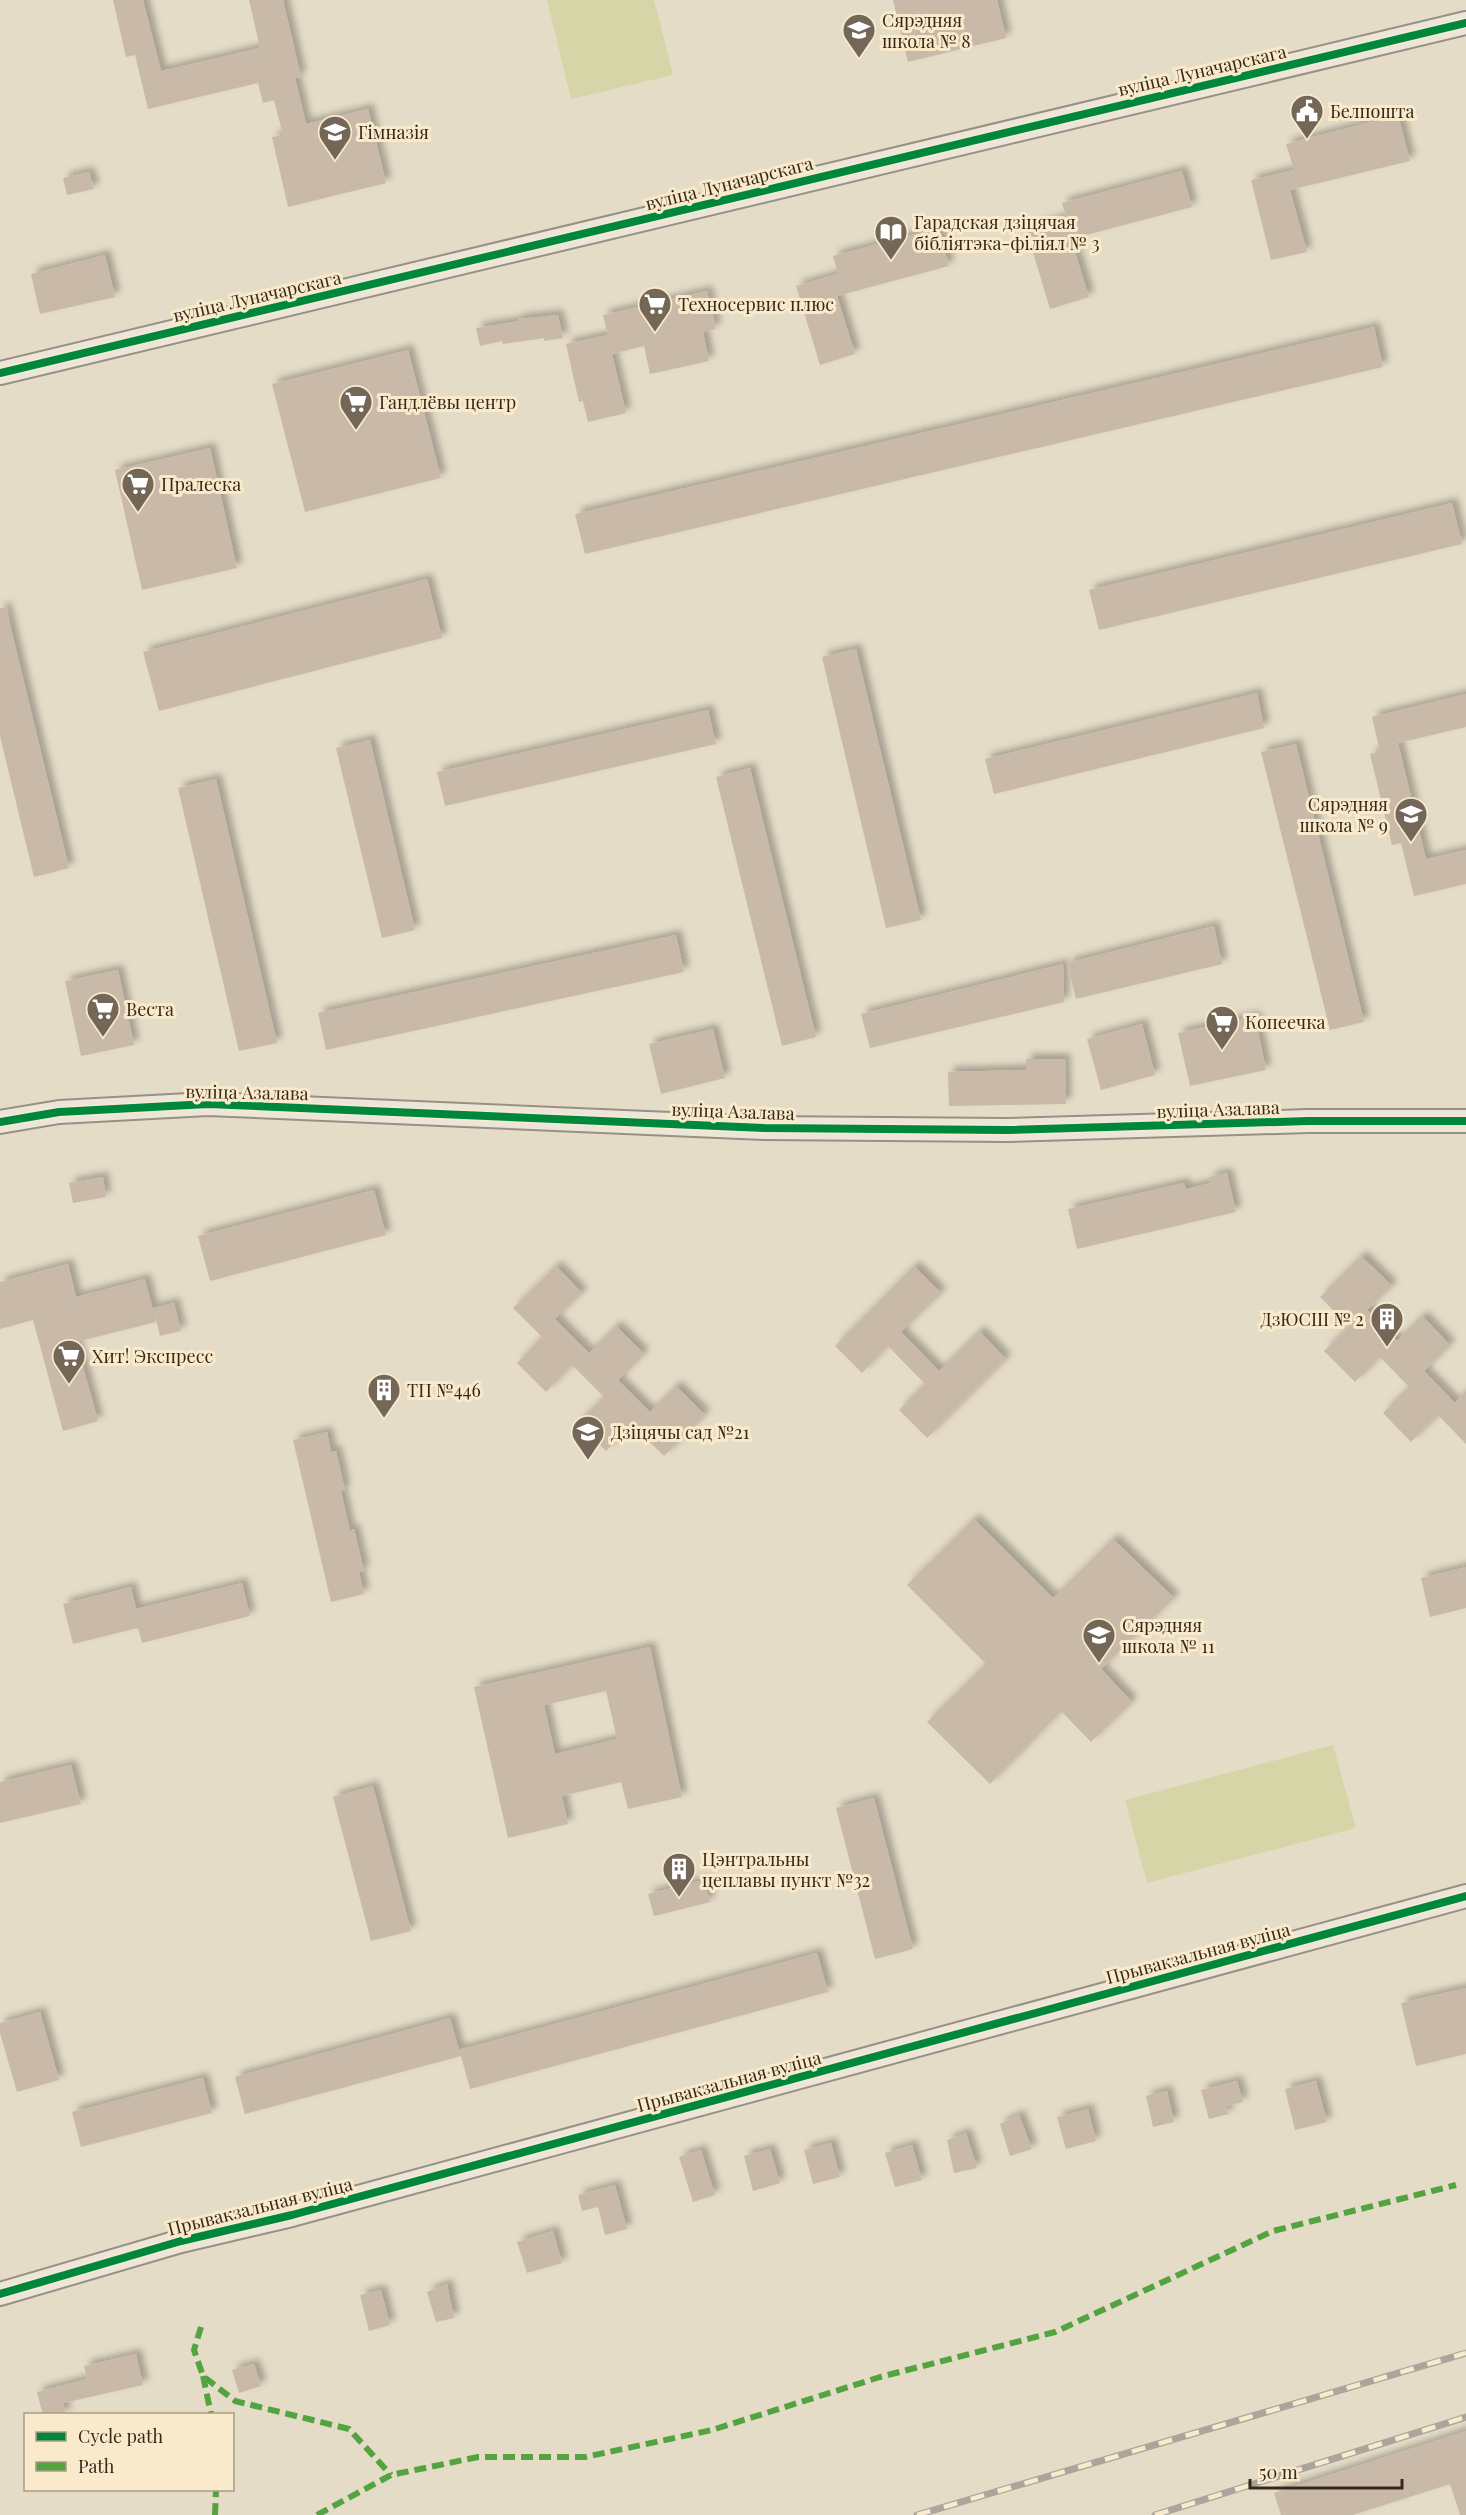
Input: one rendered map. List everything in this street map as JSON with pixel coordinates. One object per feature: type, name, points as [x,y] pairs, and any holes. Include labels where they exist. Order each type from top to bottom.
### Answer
[{"type":"street","name":"вуліца Луначарскага","points":[[0,373],[1466,23]]},
{"type":"street","name":"вуліца Азалава","points":[[0,1122],[59,1112],[208,1104],[764,1128],[1016,1130],[1308,1121],[1466,1121]]},
{"type":"street","name":"Прывакзальная вуліца","points":[[0,2294],[181,2241],[315,2208],[1466,1896]]},
{"type":"green space","points":[[547,0],[654,0],[673,75],[571,99]]},
{"type":"green space","points":[[1333,1745],[1356,1828],[1147,1883],[1125,1800]]},
{"type":"building","name":"Гімназія","points":[[113,0],[143,0],[161,71],[260,48],[249,0],[283,0],[301,77],[295,78],[306,124],[368,109],[386,183],[288,207],[272,137],[283,135],[274,100],[263,103],[258,83],[148,109],[135,55],[126,57]]},
{"type":"building","points":[[893,0],[997,0],[1006,38],[908,62]]},
{"type":"building","points":[[1398,115],[1410,161],[1290,190],[1307,252],[1271,260],[1251,180],[1294,170],[1286,144]]},
{"type":"building","points":[[1182,171],[1192,207],[1071,239],[1089,297],[1050,309],[1026,229],[1066,217],[1062,203]]},
{"type":"building","points":[[89,172],[94,189],[67,195],[63,178]]},
{"type":"building","points":[[938,228],[949,266],[837,296],[855,354],[820,365],[796,286],[838,274],[833,256]]},
{"type":"building","points":[[105,255],[115,297],[40,314],[31,274]]},
{"type":"building","name":"Техносервис плюс","points":[[707,291],[716,329],[703,332],[709,361],[650,374],[644,346],[612,354],[626,413],[588,422],[583,401],[579,402],[566,344],[608,335],[603,315]]},
{"type":"building","points":[[558,315],[563,338],[544,341],[544,338],[503,344],[502,341],[480,346],[476,328],[519,321],[518,319]]},
{"type":"building","points":[[1374,327],[1383,367],[585,554],[575,514]]},
{"type":"building","name":"Гандлёвы центр","points":[[408,350],[441,478],[305,512],[272,384]]},
{"type":"building","points":[[210,448],[237,568],[142,590],[115,470]]},
{"type":"building","points":[[1452,503],[1462,544],[1099,630],[1089,590]]},
{"type":"building","points":[[427,579],[442,638],[159,711],[143,652]]},
{"type":"building","points":[[0,608],[6,608],[69,868],[34,877],[0,736]]},
{"type":"building","points":[[856,649],[921,920],[886,928],[822,657]]},
{"type":"building","points":[[1257,693],[1264,728],[994,794],[985,759]]},
{"type":"building","points":[[1466,694],[1466,727],[1398,743],[1426,859],[1466,850],[1466,884],[1414,896],[1401,843],[1392,845],[1370,754],[1380,752],[1372,717]]},
{"type":"building","points":[[708,710],[716,744],[445,806],[437,772]]},
{"type":"building","points":[[370,740],[415,930],[382,938],[336,748]]},
{"type":"building","points":[[1296,744],[1364,1022],[1330,1030],[1261,752]]},
{"type":"building","points":[[750,768],[816,1037],[782,1046],[716,777]]},
{"type":"building","points":[[216,779],[277,1043],[239,1051],[178,788]]},
{"type":"building","points":[[1214,926],[1222,964],[1076,999],[1067,963]]},
{"type":"building","points":[[676,935],[684,972],[326,1050],[318,1013]]},
{"type":"building","points":[[1063,964],[1064,1002],[870,1048],[861,1014]]},
{"type":"building","points":[[118,970],[134,1045],[81,1056],[65,981]]},
{"type":"building","name":"Копеечка","points":[[1255,1016],[1266,1070],[1190,1086],[1178,1033]]},
{"type":"building","points":[[1142,1024],[1155,1075],[1101,1090],[1087,1039]]},
{"type":"building","points":[[713,1029],[725,1078],[661,1094],[649,1044]]},
{"type":"building","points":[[1026,1059],[1065,1059],[1066,1104],[949,1106],[948,1072],[1026,1070]]},
{"type":"building","points":[[1227,1173],[1236,1212],[1077,1249],[1068,1209],[1184,1183],[1186,1189],[1211,1183],[1209,1177]]},
{"type":"building","points":[[103,1177],[106,1197],[73,1203],[69,1183]]},
{"type":"building","points":[[374,1190],[386,1235],[210,1281],[198,1236]]},
{"type":"building","name":"ДзЮСШ № 2","points":[[1361,1256],[1392,1286],[1367,1310],[1397,1341],[1422,1316],[1450,1345],[1424,1371],[1455,1403],[1466,1391],[1466,1444],[1438,1415],[1411,1442],[1383,1413],[1409,1387],[1380,1357],[1355,1382],[1324,1351],[1349,1326],[1320,1297]]},
{"type":"building","points":[[68,1264],[76,1297],[145,1279],[156,1322],[76,1342],[98,1421],[63,1431],[33,1320],[0,1329],[0,1282]]},
{"type":"building","points":[[556,1266],[582,1293],[555,1319],[589,1353],[616,1326],[644,1354],[618,1380],[650,1412],[676,1386],[705,1415],[664,1456],[632,1425],[606,1451],[578,1423],[604,1397],[572,1365],[546,1392],[517,1363],[542,1337],[513,1308]]},
{"type":"building","points":[[914,1266],[941,1293],[901,1332],[939,1371],[979,1331],[1006,1359],[927,1438],[899,1410],[925,1384],[888,1346],[862,1373],[835,1346]]},
{"type":"building","points":[[174,1303],[181,1331],[160,1336],[153,1308]]},
{"type":"building","points":[[327,1432],[331,1452],[336,1451],[345,1490],[341,1491],[350,1531],[354,1529],[364,1571],[359,1572],[364,1594],[331,1602],[293,1440]]},
{"type":"building","points":[[974,1519],[1053,1598],[1113,1539],[1174,1598],[1101,1669],[1132,1702],[1091,1742],[1061,1711],[990,1784],[927,1722],[986,1664],[907,1585]]},
{"type":"building","points":[[1466,1567],[1466,1608],[1430,1617],[1421,1578]]},
{"type":"building","points":[[242,1583],[250,1616],[142,1643],[138,1628],[73,1644],[63,1604],[131,1587],[136,1609]]},
{"type":"building","points":[[650,1647],[682,1797],[628,1809],[621,1782],[562,1796],[568,1824],[508,1838],[474,1687]],"holes":[[[606,1691],[617,1739],[555,1754],[544,1705]]]},
{"type":"building","points":[[71,1765],[81,1804],[0,1823],[0,1782]]},
{"type":"building","points":[[373,1786],[411,1931],[371,1941],[333,1797]]},
{"type":"building","points":[[874,1798],[913,1949],[875,1959],[836,1808]]},
{"type":"building","name":"Цэнтральны цеплавы пункт №32","points":[[704,1880],[710,1902],[654,1916],[648,1894]]},
{"type":"building","points":[[817,1953],[828,1992],[470,2089],[461,2056],[245,2114],[235,2077],[450,2018],[459,2050]]},
{"type":"building","points":[[1466,1988],[1466,2054],[1416,2066],[1401,2003]]},
{"type":"building","points":[[40,2012],[59,2080],[17,2092],[0,2033],[0,2023]]},
{"type":"building","points":[[203,2078],[212,2113],[81,2147],[72,2112]]},
{"type":"building","points":[[1237,2081],[1243,2102],[1226,2106],[1229,2114],[1209,2119],[1201,2090]]},
{"type":"building","points":[[1316,2081],[1327,2122],[1295,2130],[1285,2089]]},
{"type":"building","points":[[1167,2091],[1174,2122],[1153,2127],[1146,2096]]},
{"type":"building","points":[[1088,2109],[1096,2141],[1066,2149],[1057,2117]]},
{"type":"building","points":[[1019,2115],[1032,2149],[1010,2156],[1000,2124]]},
{"type":"building","points":[[966,2133],[977,2168],[954,2173],[947,2140]]},
{"type":"building","points":[[831,2143],[840,2177],[813,2184],[804,2150]]},
{"type":"building","points":[[912,2145],[922,2180],[895,2187],[885,2153]]},
{"type":"building","points":[[770,2149],[780,2183],[753,2191],[744,2156]]},
{"type":"building","points":[[701,2150],[715,2195],[693,2202],[679,2157]]},
{"type":"building","points":[[615,2185],[627,2229],[605,2235],[598,2207],[582,2211],[578,2195]]},
{"type":"building","points":[[553,2231],[562,2263],[527,2273],[517,2242]]},
{"type":"building","points":[[447,2284],[454,2318],[436,2322],[427,2292]]},
{"type":"building","points":[[381,2290],[390,2325],[369,2331],[360,2295]]},
{"type":"building","points":[[136,2354],[143,2385],[63,2403],[66,2413],[42,2413],[37,2392],[87,2379],[84,2366]]},
{"type":"building","points":[[254,2364],[261,2386],[239,2393],[232,2370]]},
{"type":"building","points":[[1466,2431],[1466,2515],[1460,2515],[1450,2484],[1353,2515],[1281,2515],[1274,2493]]},
{"type":"railway","points":[[917,2515],[1466,2353]]},
{"type":"railway","points":[[1155,2515],[1466,2417]]},
{"type":"marked path","points":[[317,2515],[391,2475],[478,2457],[585,2457],[712,2430],[880,2377],[1055,2332],[1273,2231],[1456,2185]]},
{"type":"marked path","points":[[201,2327],[194,2350],[203,2376],[235,2401],[349,2429],[391,2475]]},
{"type":"marked path","points":[[203,2376],[211,2413]]},
{"type":"marked path","points":[[215,2515],[216,2491]]},
{"type":"cycle path","points":[[0,373],[1466,23]]},
{"type":"cycle path","points":[[0,1122],[59,1112],[208,1104],[764,1128],[1007,1130],[1308,1121],[1466,1121]]},
{"type":"cycle path","points":[[0,2294],[181,2241],[292,2215],[1466,1896]]},
{"type":"place","name":"Сярэдняя школа № 8","points":[[859,59]]},
{"type":"place","name":"Белпошта","points":[[1307,140]]},
{"type":"place","name":"Гімназія","points":[[335,161]]},
{"type":"place","name":"Гарадская дзіцячая бібліятэка-філіял № 3","points":[[891,261]]},
{"type":"place","name":"Техносервис плюс","points":[[655,333]]},
{"type":"place","name":"Гандлёвы центр","points":[[356,431]]},
{"type":"place","name":"Пралеска","points":[[138,513]]},
{"type":"place","name":"Сярэдняя школа № 9","points":[[1411,843]]},
{"type":"place","name":"Веста","points":[[103,1038]]},
{"type":"place","name":"Копеечка","points":[[1222,1051]]},
{"type":"place","name":"ДзЮСШ № 2","points":[[1387,1348]]},
{"type":"place","name":"Хит! Экспресс","points":[[69,1385]]},
{"type":"place","name":"ТП №446","points":[[384,1419]]},
{"type":"place","name":"Дзіцячы сад №21","points":[[588,1461]]},
{"type":"place","name":"Сярэдняя школа № 11","points":[[1099,1664]]},
{"type":"place","name":"Цэнтральны цеплавы пункт №32","points":[[679,1898]]}]
